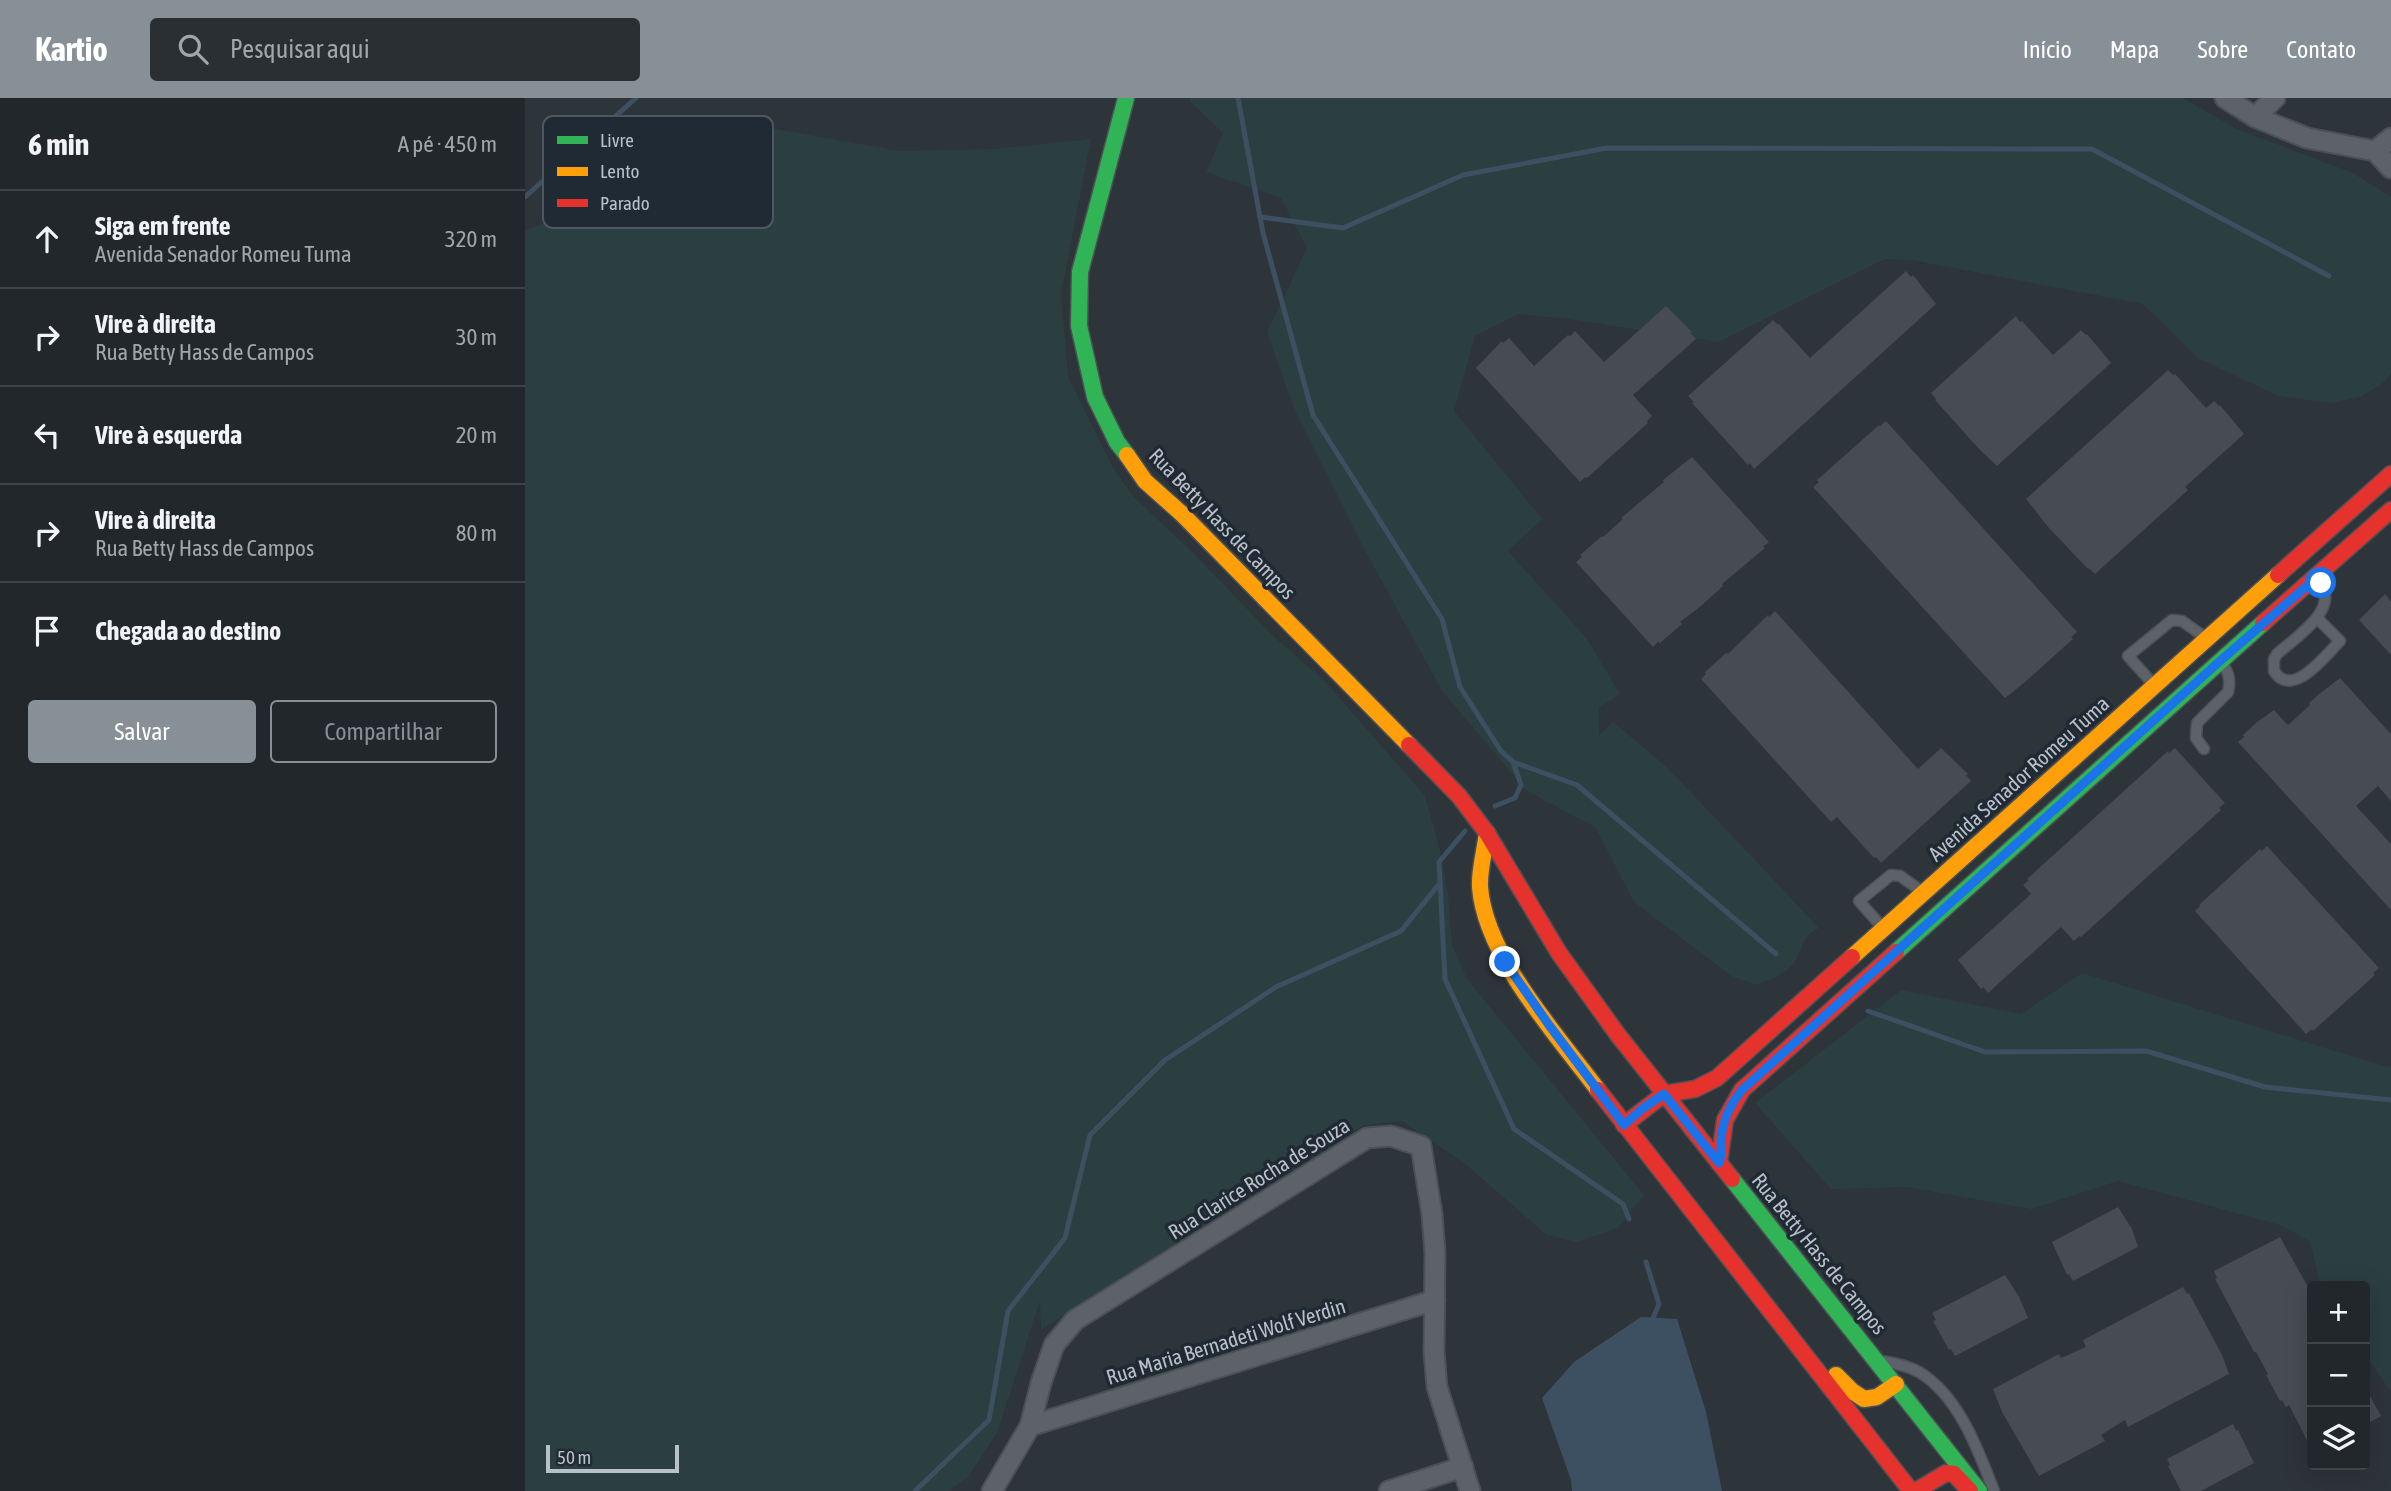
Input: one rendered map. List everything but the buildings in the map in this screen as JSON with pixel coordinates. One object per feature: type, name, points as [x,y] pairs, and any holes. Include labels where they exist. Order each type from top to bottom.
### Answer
[{"type":"street","name":"Rua Betty Hass de Campos","points":[[1126,98],[1080,272],[1079,326],[1095,397],[1112,431],[1145,481],[1182,514],[1459,796],[1487,833],[1559,953],[1664,1094],[1979,1491]]},
{"type":"street","points":[[2225,98],[2255,117],[2307,138],[2375,151],[2391,168]]},
{"type":"street","points":[[2255,117],[2276,98]]},
{"type":"street","points":[[2375,151],[2391,138]]},
{"type":"street","name":"Avenida Senador Romeu Tuma","points":[[1664,1094],[1695,1089],[1717,1077],[2391,474]]},
{"type":"street","points":[[1719,1163],[1723,1126],[1742,1090],[2391,510]]},
{"type":"street","points":[[1487,833],[1480,884],[1487,924],[1505,962],[1549,1025],[1624,1125],[1913,1491],[1946,1473],[1954,1474],[1970,1491]]},
{"type":"street","points":[[1624,1125],[1664,1094]]},
{"type":"street","name":"Rua Clarice Rocha de Souza","points":[[992,1491],[1030,1426],[1054,1345],[1075,1320],[1367,1138],[1391,1136],[1420,1146],[1432,1214],[1437,1387],[1470,1491]]},
{"type":"street","name":"Rua Maria Bernadeti Wolf Verdin","points":[[1030,1426],[1435,1300]]},
{"type":"street","points":[[1773,1312],[1858,1397],[1868,1401],[1879,1398],[1896,1384]]},
{"type":"street","name":"Rua Clarice Rocha de Souza","points":[[983,1491],[1008,1466]]},
{"type":"street","points":[[1389,1491],[1463,1467]]},
{"type":"lane","points":[[2316,578],[2326,596],[2324,608],[2317,618],[2277,654],[2273,665],[2277,676],[2289,681],[2301,677],[2340,641],[2317,618]]},
{"type":"lane","points":[[2155,685],[2128,656],[2172,620],[2182,621],[2207,639]]},
{"type":"lane","points":[[2204,749],[2196,738],[2197,723],[2228,692],[2230,685],[2228,672],[2220,661]]},
{"type":"lane","points":[[1883,928],[1859,901],[1891,875],[1900,876],[1924,892]]},
{"type":"lane","points":[[1877,1360],[1918,1372],[1941,1390],[1961,1418],[1994,1491]]},
{"type":"green space","points":[[1191,98],[2183,98],[2235,128],[2353,173],[2391,197],[2391,374],[2382,384],[2360,397],[2332,403],[2278,396],[2198,358],[2143,304],[1911,260],[1885,259],[1719,342],[1519,314],[1475,336],[1454,411],[1542,519],[1508,551],[1588,640],[1620,694],[1599,708],[1599,735],[1613,722],[1667,767],[1819,928],[1807,937],[1789,968],[1756,985],[1733,977],[1634,902],[1595,827],[1527,791],[1442,691],[1362,545],[1295,411],[1267,332],[1307,248],[1281,198],[1206,172],[1223,133],[1190,101]]},
{"type":"green space","points":[[773,129],[900,151],[995,149],[1091,139],[1061,294],[1068,376],[1112,466],[1133,496],[1195,555],[1273,636],[1323,679],[1425,796],[1439,846],[1448,894],[1452,945],[1467,979],[1644,1195],[1618,1228],[1577,1242],[1547,1235],[1464,1163],[1402,1121],[1364,1125],[1041,1330],[1040,1301],[997,1433],[968,1477],[949,1491],[525,1491],[525,231],[543,223],[543,228],[773,228]]},
{"type":"green space","points":[[2082,973],[2387,1067],[2391,1066],[2391,1392],[2370,1361],[2370,1281],[2320,1281],[2310,1241],[2280,1225],[2118,1181],[2031,1209],[1907,1187],[1831,1189],[1755,1103],[1901,990],[2021,1014]]},
{"type":"water","points":[[1641,1317],[1677,1319],[1706,1412],[1722,1491],[1572,1491],[1571,1480],[1542,1398],[1574,1362]]},
{"type":"waterway","points":[[616,116],[636,98]]},
{"type":"waterway","points":[[1238,98],[1263,233],[1313,415],[1442,619],[1460,687],[1501,751],[1513,762],[1521,785],[1515,798],[1495,806]]},
{"type":"waterway","points":[[1260,217],[1343,228],[1463,175],[1607,148],[2092,149],[2329,276]]},
{"type":"waterway","points":[[525,197],[543,181]]},
{"type":"waterway","points":[[1513,762],[1577,785],[1776,954]]},
{"type":"waterway","points":[[1465,831],[1439,862],[1445,979],[1514,1129],[1623,1204],[1629,1219]]},
{"type":"waterway","points":[[915,1491],[989,1420],[1008,1311],[1065,1238],[1090,1135],[1165,1060],[1276,987],[1401,931],[1440,883]]},
{"type":"waterway","points":[[1868,1011],[1985,1052],[2146,1051],[2265,1087],[2391,1100]]},
{"type":"waterway","points":[[1646,1262],[1659,1304],[1651,1323]]},
{"type":"traffic: fast","points":[[1126,98],[1080,272],[1079,326],[1095,397],[1117,442],[1127,455]]},
{"type":"traffic: fast","points":[[1896,952],[2263,623]]},
{"type":"traffic: fast","points":[[1732,1179],[1979,1491]]},
{"type":"traffic: slow","points":[[1127,455],[1145,481],[1182,514],[1409,745]]},
{"type":"traffic: slow","points":[[1852,957],[2278,575]]},
{"type":"traffic: slow","points":[[1487,833],[1480,887],[1485,913],[1495,940],[1525,994],[1598,1090]]},
{"type":"traffic: slow","points":[[1836,1375],[1864,1399],[1877,1397],[1896,1384]]},
{"type":"traffic: jam","points":[[2278,575],[2391,474]]},
{"type":"traffic: jam","points":[[2263,623],[2391,510]]},
{"type":"traffic: jam","points":[[1409,745],[1459,796],[1487,833],[1559,953],[1618,1035],[1732,1179]]},
{"type":"traffic: jam","points":[[1719,1163],[1725,1120],[1742,1090],[1896,952]]},
{"type":"traffic: jam","points":[[1624,1125],[1664,1094],[1695,1089],[1717,1078],[1852,957]]},
{"type":"traffic: jam","points":[[1598,1090],[1911,1491]]},
{"type":"traffic: jam","points":[[1916,1491],[1946,1473],[1954,1474],[1970,1491]]},
{"type":"route","points":[[1505,962],[1624,1125],[1664,1094],[1719,1163],[1727,1113],[1742,1090],[2220,661],[2316,578],[2321,583]]}]
